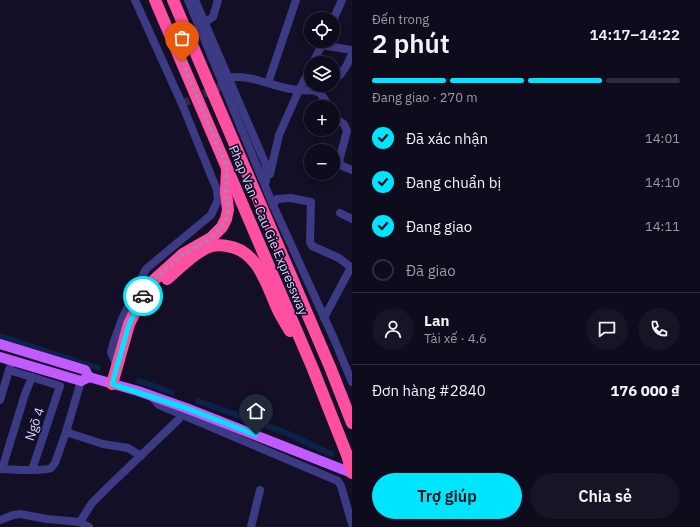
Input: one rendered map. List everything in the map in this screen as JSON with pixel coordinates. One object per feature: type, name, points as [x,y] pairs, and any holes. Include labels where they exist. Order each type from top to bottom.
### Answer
[{"type":"highway","name":"Phap Van - Cau Gie Expressway","points":[[155,0],[313,369],[347,455],[352,473]]},
{"type":"highway","name":"Phap Van - Cau Gie Expressway","points":[[173,0],[324,353],[352,423]]},
{"type":"highway","points":[[112,384],[129,324],[147,288],[183,254],[211,238],[222,227],[228,210],[226,192],[227,167]]},
{"type":"highway","points":[[141,300],[148,296],[192,258],[206,249],[212,246],[232,246],[243,251],[251,258],[258,268],[266,282],[278,312],[313,369]]},
{"type":"main road","points":[[0,344],[85,370],[85,379]]},
{"type":"main road","points":[[0,357],[10,365],[112,384],[151,396],[201,413],[352,473]]},
{"type":"street","points":[[130,0],[204,170],[214,199],[211,215]]},
{"type":"street","points":[[117,367],[111,352],[122,318],[146,269],[211,215],[218,200],[217,190],[182,104],[135,0]]},
{"type":"street","points":[[188,0],[266,186],[352,382]]},
{"type":"street","points":[[195,0],[266,165],[266,186]]},
{"type":"street","points":[[204,23],[212,17],[218,0]]},
{"type":"street","points":[[268,84],[296,0]]},
{"type":"street","points":[[337,12],[342,0]]},
{"type":"street","points":[[340,47],[352,50]]},
{"type":"street","points":[[340,75],[352,54]]},
{"type":"street","points":[[228,78],[240,77],[299,90],[312,90],[319,93],[325,100]]},
{"type":"street","points":[[266,186],[280,135],[304,80]]},
{"type":"street","points":[[340,121],[344,124],[347,131],[339,161],[342,166],[352,170]]},
{"type":"street","points":[[274,204],[277,199],[291,198],[312,202],[310,242],[312,246],[339,258],[352,268],[350,269],[324,318]]},
{"type":"street","points":[[340,213],[352,219]]},
{"type":"street","points":[[0,400],[10,365],[32,377],[25,394],[1,469],[49,469],[55,464],[85,379]]},
{"type":"street","name":"Ngõ 4","points":[[32,377],[60,386],[32,470]]},
{"type":"street","points":[[151,396],[159,405],[338,481],[341,486],[352,524]]},
{"type":"street","points":[[80,522],[92,503],[179,419],[180,414]]},
{"type":"street","points":[[66,432],[103,444],[128,448],[141,456]]},
{"type":"street","points":[[251,527],[260,490]]},
{"type":"street","points":[[0,520],[20,514],[47,519],[80,522],[89,527]]},
{"type":"waterway","points":[[0,336],[98,368]]},
{"type":"waterway","points":[[139,381],[171,392]]},
{"type":"waterway","points":[[198,401],[284,432],[331,454]]},
{"type":"tunnel","points":[[182,104],[224,85]]},
{"type":"way so far","points":[[143,296],[153,281],[183,254],[217,233],[226,219],[228,210],[226,192],[227,167],[182,62]]},
{"type":"route","points":[[143,296],[129,324],[112,384],[138,391],[256,435]]}]
